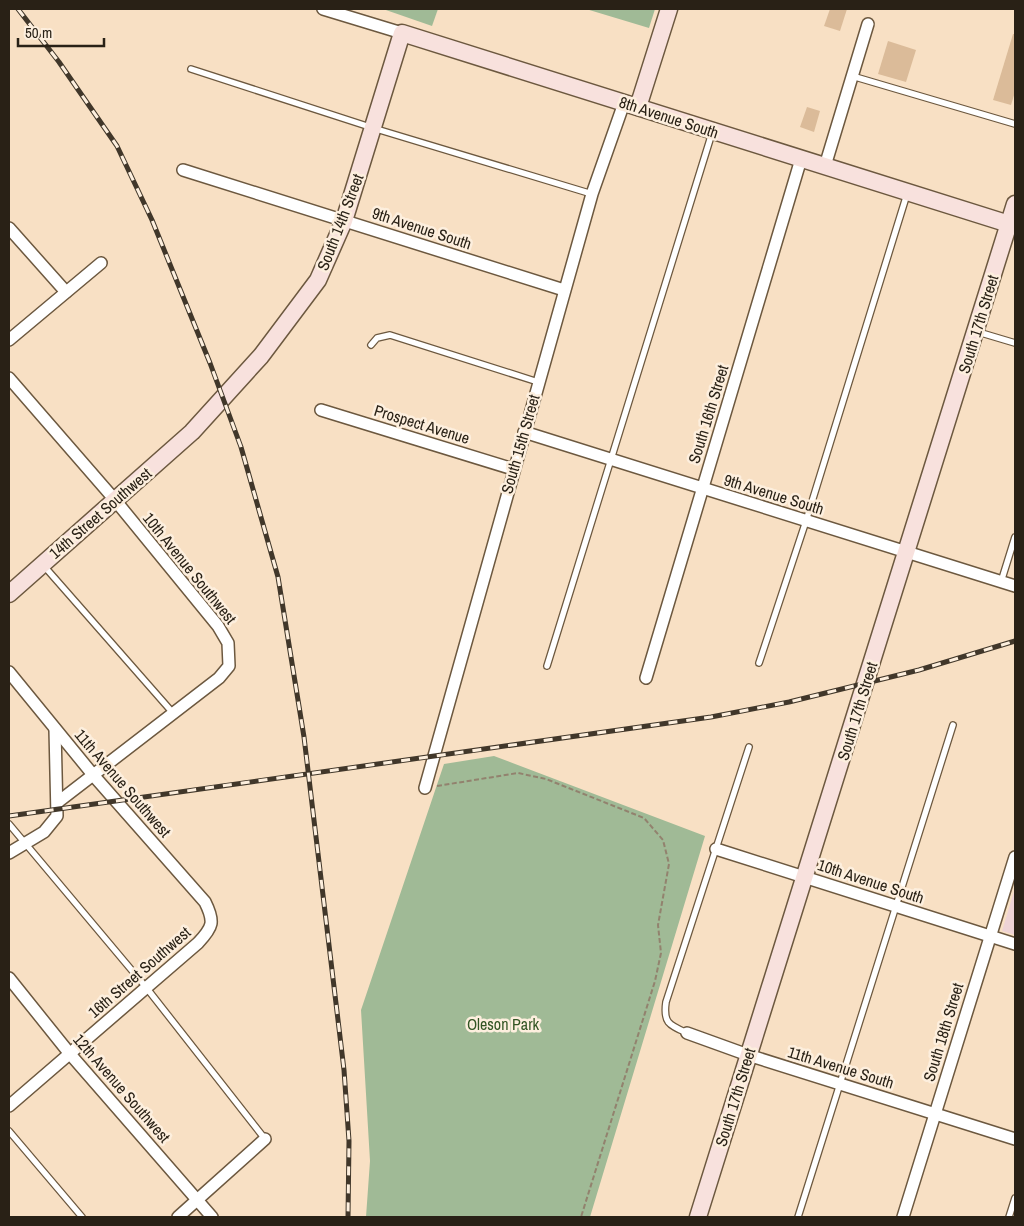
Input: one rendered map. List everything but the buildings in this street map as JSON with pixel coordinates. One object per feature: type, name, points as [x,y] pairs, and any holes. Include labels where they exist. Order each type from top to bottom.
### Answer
[{"type":"street","name":"8th Avenue South","points":[[323,9],[1012,225]]},
{"type":"street","name":"South 15th Street","points":[[425,788],[513,469],[592,194],[631,105],[669,9]]},
{"type":"street","points":[[825,166],[868,24]]},
{"type":"street","name":"South 14th Street","points":[[192,432],[256,362],[318,280],[344,221],[402,33]]},
{"type":"street","name":"South 16th Street","points":[[646,678],[801,158]]},
{"type":"street","name":"9th Avenue South","points":[[183,170],[564,290]]},
{"type":"street","name":"South 17th Street","points":[[698,1217],[906,552],[976,331],[1012,225],[1015,204]]},
{"type":"street","points":[[9,228],[66,292]]},
{"type":"street","points":[[9,340],[101,263]]},
{"type":"street","name":"10th Avenue Southwest","points":[[9,378],[115,500],[218,626],[228,643],[229,666],[219,678],[174,714]]},
{"type":"street","name":"Prospect Avenue","points":[[321,410],[513,469]]},
{"type":"street","name":"14th Street Southwest","points":[[9,594],[192,432]]},
{"type":"street","name":"9th Avenue South","points":[[524,432],[1015,586]]},
{"type":"street","name":"11th Avenue Southwest","points":[[9,672],[94,776],[205,902],[212,916]]},
{"type":"street","points":[[58,802],[174,714]]},
{"type":"street","points":[[9,853],[44,832],[57,816],[55,729]]},
{"type":"street","name":"10th Avenue South","points":[[716,849],[1015,944]]},
{"type":"street","name":"South 18th Street","points":[[902,1217],[1015,857]]},
{"type":"street","name":"16th Street Southwest","points":[[9,1106],[210,931],[212,916]]},
{"type":"street","name":"12th Avenue Southwest","points":[[9,978],[70,1054],[212,1217]]},
{"type":"street","name":"11th Avenue South","points":[[687,1033],[748,1055],[1015,1139]]},
{"type":"street","points":[[178,1217],[264,1139]]},
{"type":"lane","points":[[191,70],[373,128],[592,194]]},
{"type":"lane","points":[[852,76],[1015,124]]},
{"type":"lane","points":[[547,666],[613,460],[713,131]]},
{"type":"lane","points":[[759,663],[806,521],[907,192]]},
{"type":"lane","points":[[976,331],[1015,343]]},
{"type":"lane","points":[[371,346],[377,338],[390,335],[538,382]]},
{"type":"lane","points":[[1001,582],[1015,537]]},
{"type":"lane","points":[[42,565],[174,714]]},
{"type":"lane","points":[[798,1217],[953,726]]},
{"type":"lane","points":[[687,1033],[671,1026],[664,1015],[666,1002],[749,747]]},
{"type":"lane","points":[[9,824],[145,986],[264,1139]]},
{"type":"lane","points":[[9,1131],[82,1217]]},
{"type":"lane","points":[[1009,1217],[1015,1198]]},
{"type":"path","points":[[425,788],[518,773],[536,777],[644,818],[663,840],[669,864],[658,925],[661,953],[655,981],[581,1217]]},
{"type":"shaded area","points":[[1015,888],[1015,935],[1002,931]]},
{"type":"green space","points":[[383,9],[438,9],[432,26]]},
{"type":"green space","points":[[586,9],[655,9],[649,28]]},
{"type":"green space","name":"Oleson Park","points":[[494,756],[705,836],[590,1217],[366,1217],[370,1161],[361,1010],[444,764]]},
{"type":"railway","points":[[18,9],[59,62],[117,146],[152,220],[210,363],[241,447],[278,577],[304,737],[344,1070],[349,1141],[348,1217]]},
{"type":"railway","points":[[9,816],[711,717],[789,702],[919,670],[1015,641]]}]
